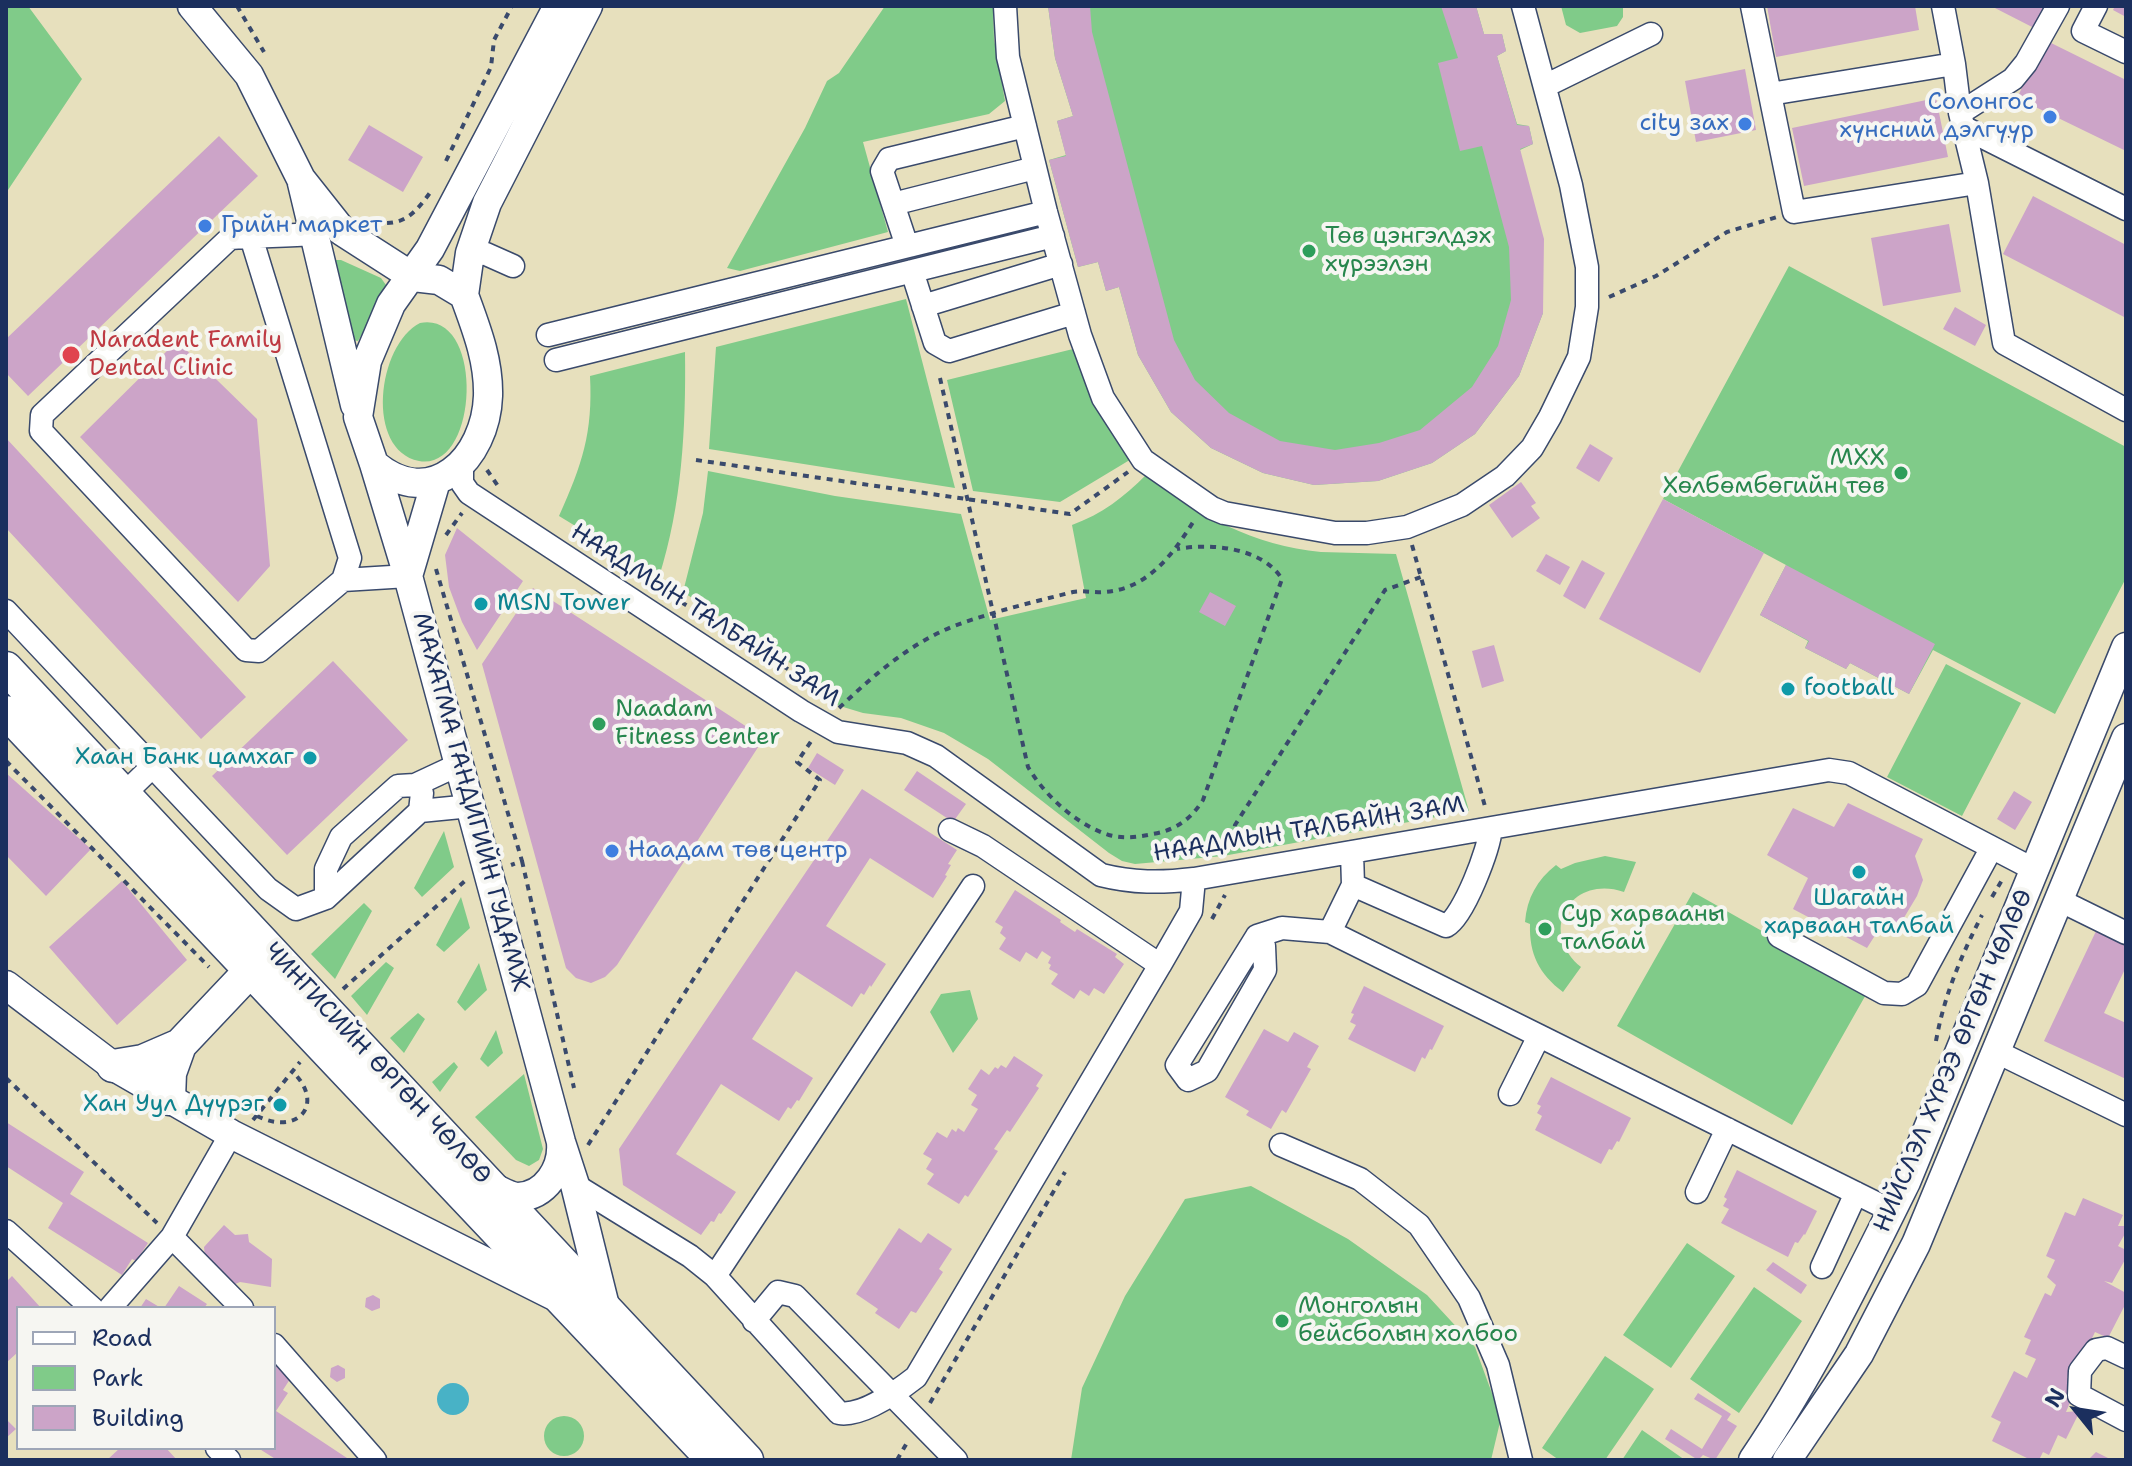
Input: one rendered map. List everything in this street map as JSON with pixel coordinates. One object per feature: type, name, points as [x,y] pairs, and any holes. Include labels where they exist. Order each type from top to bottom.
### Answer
[{"type":"highway","name":"ЧИНГИСИЙН ӨРГӨН ЧӨЛӨӨ","points":[[6,668],[747,1460]]},
{"type":"highway","name":"ЧИНГИСИЙН ӨРГӨН ЧӨЛӨӨ","points":[[6,712],[243,979],[713,1460]]},
{"type":"highway","points":[[113,1066],[143,1061],[180,1045],[243,979]]},
{"type":"highway","points":[[169,1099],[170,1073],[180,1045]]},
{"type":"main road","points":[[192,6],[249,75],[301,179],[343,232],[413,277],[439,280],[464,295]]},
{"type":"main road","points":[[358,417],[372,346],[398,291],[413,277],[446,220],[558,6]]},
{"type":"main road","points":[[301,179],[358,417],[374,464],[405,482],[419,484],[436,481],[474,466],[488,394],[485,361],[464,295],[470,253],[487,203],[588,6]]},
{"type":"main road","name":"МАХАТМА ГАНДИГИЙН ГУДАМЖ","points":[[374,464],[408,576],[489,873],[574,1144],[575,1185],[606,1310]]},
{"type":"main road","points":[[408,576],[436,481]]},
{"type":"main road","name":"НИЙСЛЭЛ ХҮРЭЭ ӨРГӨН ЧӨЛӨӨ","points":[[1753,1460],[1787,1409],[1892,1211],[2126,647]]},
{"type":"main road","name":"НИЙСЛЭЛ ХҮРЭЭ ӨРГӨН ЧӨЛӨӨ","points":[[1787,1460],[1859,1354],[1916,1244],[2126,738]]},
{"type":"main road","points":[[6,985],[113,1066],[169,1099],[231,1134],[556,1297]]},
{"type":"main road","points":[[1927,1131],[1958,1145]]},
{"type":"main road","points":[[494,1188],[516,1197],[532,1193],[551,1180],[562,1152],[574,1144]]},
{"type":"street","points":[[1005,6],[1008,57],[1074,313],[1103,398],[1143,460],[1205,503],[1233,516],[1316,531],[1367,533],[1407,527],[1474,498],[1505,476],[1523,459],[1573,373],[1587,307],[1587,267],[1582,232],[1523,6]]},
{"type":"street","points":[[1752,6],[1794,212],[1977,183]]},
{"type":"street","points":[[1943,6],[1961,120],[1977,183],[2004,343],[2126,410]]},
{"type":"street","points":[[1961,120],[2013,79],[2026,63],[2058,6]]},
{"type":"street","points":[[2096,6],[2083,31],[2126,52]]},
{"type":"street","points":[[1545,86],[1651,34]]},
{"type":"street","points":[[1770,94],[1954,64]]},
{"type":"street","points":[[1961,120],[2126,209]]},
{"type":"street","points":[[907,246],[882,171],[889,159],[1025,126]]},
{"type":"street","points":[[893,204],[1035,168]]},
{"type":"street","points":[[548,335],[1046,212]]},
{"type":"street","points":[[251,237],[350,558],[343,580],[259,651],[246,650],[41,431],[42,415],[230,238],[251,237],[314,234]]},
{"type":"street","points":[[556,360],[1053,236]]},
{"type":"street","points":[[470,253],[486,254],[513,266]]},
{"type":"street","points":[[923,306],[1061,264]]},
{"type":"street","points":[[912,271],[935,343],[949,351],[1074,313]]},
{"type":"street","points":[[474,466],[462,483],[466,491],[474,496]]},
{"type":"street","name":"НААДМЫН ТАЛБАЙН ЗАМ","points":[[474,496],[823,725],[838,732],[907,743],[936,756],[1101,875],[1131,882],[1194,879],[1829,770],[1849,773],[2035,870]]},
{"type":"street","points":[[343,580],[408,576]]},
{"type":"street","points":[[10,623],[153,766],[268,889],[296,909],[326,898],[420,811],[471,806]]},
{"type":"street","points":[[326,898],[326,869],[341,837],[398,786],[415,785],[460,764]]},
{"type":"street","points":[[124,794],[153,766]]},
{"type":"street","points":[[415,785],[422,793],[420,811]]},
{"type":"street","points":[[1353,885],[1446,926],[1454,922],[1477,874],[1489,844],[1491,828]]},
{"type":"street","points":[[950,830],[983,846],[1160,965]]},
{"type":"street","points":[[1779,936],[1884,993],[1902,994],[1917,985],[1991,849]]},
{"type":"street","points":[[1330,932],[1353,885],[1352,852]]},
{"type":"street","points":[[575,1185],[690,1256],[715,1276],[839,1413],[851,1415],[894,1395],[916,1377],[1160,965],[1191,911],[1194,879]]},
{"type":"street","points":[[715,1276],[973,886]]},
{"type":"street","points":[[2059,900],[2126,933]]},
{"type":"street","points":[[1257,936],[1264,946],[1265,970],[1207,1071],[1188,1080],[1177,1065],[1257,936],[1282,928],[1330,932],[1892,1211]]},
{"type":"street","points":[[1510,1094],[1539,1036]]},
{"type":"street","points":[[1997,1052],[2126,1115]]},
{"type":"street","points":[[1697,1192],[1727,1129]]},
{"type":"street","points":[[112,1306],[172,1237],[231,1134]]},
{"type":"street","points":[[1281,1145],[1360,1179],[1419,1225],[1469,1298],[1498,1365],[1521,1460]]},
{"type":"street","points":[[1822,1267],[1856,1193]]},
{"type":"street","points":[[6,1231],[90,1306]]},
{"type":"street","points":[[172,1237],[240,1306]]},
{"type":"street","points":[[754,1321],[778,1292],[795,1296],[956,1460]]},
{"type":"street","points":[[276,1347],[375,1460]]},
{"type":"street","points":[[2126,1357],[2107,1348],[2096,1350],[2080,1371],[2079,1395],[2126,1420]]},
{"type":"path","points":[[237,6],[268,59]]},
{"type":"path","points":[[446,162],[491,67],[494,40],[512,6]]},
{"type":"path","points":[[374,222],[386,224],[413,216],[435,186]]},
{"type":"path","points":[[1587,307],[1656,276],[1727,232],[1794,212]]},
{"type":"path","points":[[940,378],[1028,767],[1038,784],[1081,821],[1110,835],[1132,838],[1160,833],[1193,816],[1203,800],[1282,579],[1274,566],[1237,551],[1200,545],[1177,549]]},
{"type":"path","points":[[474,466],[491,459]]},
{"type":"path","points":[[696,460],[1070,514],[1143,460]]},
{"type":"path","points":[[474,466],[499,487]]},
{"type":"path","points":[[446,535],[474,496],[474,466]]},
{"type":"path","points":[[849,715],[836,711],[897,658],[954,626],[1077,591],[1103,593],[1123,589],[1154,573],[1177,549],[1205,503]]},
{"type":"path","points":[[1407,527],[1491,828]]},
{"type":"path","points":[[591,545],[818,688],[826,709]]},
{"type":"path","points":[[340,992],[460,883],[522,861],[435,564]]},
{"type":"path","points":[[1228,873],[1235,825],[1385,590],[1421,577]]},
{"type":"path","points":[[574,1144],[820,780],[797,762],[817,732]]},
{"type":"path","points":[[6,761],[200,961],[243,979]]},
{"type":"path","points":[[231,1134],[245,1128],[257,1116],[306,1054]]},
{"type":"path","points":[[257,1116],[281,1124],[293,1121],[302,1113],[308,1100],[307,1091],[293,1072]]},
{"type":"path","points":[[6,1078],[172,1237]]},
{"type":"green space","points":[[6,6],[28,6],[82,79],[6,193]]},
{"type":"green space","points":[[885,6],[993,6],[994,39],[1005,101],[989,114],[863,142],[888,232],[740,271],[727,268],[805,128],[827,81],[839,73]]},
{"type":"green space","name":"Төв цэнгэлдэх хүрээлэн","points":[[1048,6],[1476,6],[1484,34],[1502,34],[1506,51],[1497,56],[1517,124],[1529,126],[1533,144],[1520,150],[1543,313],[1519,376],[1475,434],[1432,463],[1378,481],[1314,485],[1263,473],[1211,448],[1171,412],[1138,355],[1119,287],[1106,291],[1098,262],[1078,267],[1049,160],[1066,155],[1057,121],[1073,116],[1055,58]]},
{"type":"green space","points":[[1561,6],[1623,6],[1623,17],[1617,26],[1580,33],[1566,25]]},
{"type":"green space","points":[[334,260],[341,260],[381,278],[386,285],[384,296],[358,341],[352,340]]},
{"type":"green space","name":"МХХ Хөлбөмбөгийн төв","points":[[1789,266],[2126,447],[2126,578],[2055,714],[1933,650],[1909,694],[1850,663],[1846,669],[1805,648],[1808,641],[1760,615],[1786,565],[1663,499]]},
{"type":"green space","points":[[906,299],[955,488],[709,449],[716,347]]},
{"type":"green space","points":[[420,323],[441,326],[456,341],[464,364],[467,391],[463,419],[454,442],[439,458],[419,461],[402,453],[390,438],[384,418],[383,396],[394,352],[405,335]]},
{"type":"green space","points":[[1073,349],[1098,408],[1133,458],[1060,502],[973,491],[947,380]]},
{"type":"green space","points":[[685,352],[685,409],[678,494],[659,577],[559,516],[574,481],[588,432],[590,376]]},
{"type":"green space","points":[[708,471],[835,496],[961,514],[990,620],[1086,598],[1072,525],[1112,504],[1146,475],[1186,503],[1250,536],[1296,549],[1396,554],[1469,811],[1223,856],[1135,864],[1122,861],[988,759],[944,733],[901,718],[863,713],[830,703],[828,688],[683,592],[703,513]]},
{"type":"green space","points":[[1946,664],[2021,703],[1962,816],[1887,777]]},
{"type":"green space","points":[[444,831],[454,867],[422,897],[414,888]]},
{"type":"green space","name":"Сур харвааны талбай","points":[[1605,856],[1636,862],[1624,892],[1605,889],[1589,891],[1576,898],[1566,909],[1561,923],[1562,938],[1568,953],[1581,967],[1563,992],[1537,962],[1531,945],[1530,924],[1525,922],[1528,905],[1538,883],[1556,865],[1561,869]]},
{"type":"green space","points":[[1693,892],[1868,991],[1792,1125],[1617,1026]]},
{"type":"green space","points":[[461,897],[470,928],[444,952],[436,945]]},
{"type":"green space","points":[[364,903],[372,911],[335,979],[311,954]]},
{"type":"green space","points":[[386,962],[394,968],[367,1015],[351,996]]},
{"type":"green space","points":[[479,963],[487,990],[465,1011],[457,1002]]},
{"type":"green space","points":[[970,990],[978,1019],[953,1053],[930,1012],[941,994]]},
{"type":"green space","points":[[418,1013],[425,1019],[404,1053],[390,1038]]},
{"type":"green space","points":[[496,1030],[503,1053],[488,1067],[480,1059]]},
{"type":"green space","points":[[454,1062],[458,1067],[440,1092],[432,1082]]},
{"type":"green space","points":[[524,1074],[543,1149],[539,1160],[529,1166],[516,1160],[475,1117]]},
{"type":"green space","name":"Монголын бейсболын холбоо","points":[[1251,1186],[1348,1239],[1427,1295],[1475,1347],[1501,1418],[1491,1460],[1071,1460],[1082,1388],[1125,1296],[1185,1199]]},
{"type":"green space","points":[[1687,1243],[1735,1276],[1671,1368],[1623,1335]]},
{"type":"green space","points":[[1754,1287],[1802,1321],[1739,1413],[1690,1379]]},
{"type":"green space","points":[[1605,1356],[1654,1389],[1605,1460],[1559,1460],[1542,1448]]},
{"type":"green space","points":[[564,1416],[578,1422],[584,1436],[578,1450],[564,1456],[550,1450],[544,1436],[550,1422]]},
{"type":"green space","points":[[1642,1430],[1685,1460],[1622,1460]]},
{"type":"water","points":[[453,1383],[464,1388],[469,1399],[464,1410],[453,1415],[442,1410],[437,1399],[442,1388]]},
{"type":"building","points":[[1048,6],[1090,6],[1092,32],[1174,340],[1195,380],[1229,413],[1280,441],[1335,450],[1379,443],[1420,430],[1472,387],[1498,346],[1511,300],[1509,247],[1482,146],[1460,151],[1438,63],[1458,58],[1441,6],[1476,6],[1484,34],[1502,34],[1506,51],[1497,56],[1517,125],[1529,126],[1533,144],[1520,149],[1544,239],[1543,313],[1519,376],[1475,434],[1432,463],[1378,481],[1314,485],[1263,473],[1211,448],[1171,412],[1138,355],[1119,287],[1106,291],[1098,262],[1078,267],[1049,160],[1066,156],[1057,121],[1073,116],[1055,58]]},
{"type":"building","points":[[1767,6],[1915,6],[1919,30],[1776,57]]},
{"type":"building","points":[[1991,6],[2047,6],[2036,29]]},
{"type":"building","points":[[2115,6],[2126,6],[2126,17],[2113,10]]},
{"type":"building","points":[[2045,40],[2126,80],[2126,151],[2017,98]]},
{"type":"building","points":[[1745,69],[1756,130],[1696,142],[1685,81]]},
{"type":"building","points":[[1936,98],[1948,157],[1804,186],[1792,128]]},
{"type":"building","points":[[369,125],[423,157],[403,192],[348,160]]},
{"type":"building","points":[[219,136],[258,176],[28,396],[6,373],[6,339]]},
{"type":"building","points":[[2033,196],[2126,245],[2126,318],[2003,254]]},
{"type":"building","points":[[1949,224],[1961,292],[1883,306],[1871,238]]},
{"type":"building","points":[[1955,307],[1986,325],[1975,346],[1943,329]]},
{"type":"building","points":[[177,341],[257,419],[270,566],[238,602],[80,437]]},
{"type":"building","points":[[6,438],[246,697],[201,739],[6,528]]},
{"type":"building","points":[[1590,444],[1613,458],[1599,482],[1576,468]]},
{"type":"building","points":[[1521,482],[1536,503],[1531,506],[1540,518],[1512,538],[1489,505]]},
{"type":"building","points":[[1663,499],[1764,553],[1700,673],[1599,619]]},
{"type":"building","name":"MSN Tower","points":[[457,528],[523,581],[477,650],[449,587],[445,555]]},
{"type":"building","points":[[1546,554],[1570,567],[1560,585],[1536,571]]},
{"type":"building","points":[[1582,560],[1605,573],[1585,609],[1563,596]]},
{"type":"building","points":[[1786,565],[1935,644],[1909,694],[1850,663],[1846,669],[1805,648],[1809,641],[1760,615]]},
{"type":"building","name":"Наадам төв центр","points":[[533,588],[764,738],[617,965],[605,977],[591,983],[576,978],[566,968],[482,664]]},
{"type":"building","points":[[1210,592],[1236,606],[1225,626],[1199,612]]},
{"type":"building","points":[[1494,645],[1504,681],[1482,688],[1472,651]]},
{"type":"building","name":"Хаан Банк цамхаг","points":[[333,661],[408,740],[287,855],[212,776]]},
{"type":"building","points":[[817,753],[844,770],[835,785],[808,768]]},
{"type":"building","points":[[917,771],[966,804],[953,822],[904,790]]},
{"type":"building","points":[[6,773],[91,849],[46,896],[6,855]]},
{"type":"building","points":[[862,789],[957,850],[948,864],[951,865],[947,876],[933,898],[870,858],[826,926],[886,964],[871,987],[864,995],[861,993],[852,1007],[796,971],[752,1039],[813,1078],[799,1101],[791,1109],[788,1107],[779,1121],[721,1084],[676,1154],[736,1192],[701,1235],[623,1185],[619,1149]]},
{"type":"building","points":[[2014,791],[2032,802],[2015,830],[1997,819]]},
{"type":"building","name":"Шагайн харваан талбай","points":[[1848,803],[1923,839],[1915,856],[1923,880],[1917,896],[1899,926],[1874,937],[1867,948],[1793,909],[1808,878],[1767,855],[1793,808],[1834,827]]},
{"type":"building","points":[[122,881],[187,960],[117,1025],[49,947]]},
{"type":"building","points":[[1015,890],[1075,932],[1077,929],[1117,954],[1115,957],[1124,964],[1104,994],[1094,988],[1089,996],[1080,990],[1074,999],[1051,984],[1058,974],[1049,969],[1051,957],[1042,951],[1037,959],[1026,952],[1020,962],[999,949],[1006,938],[1000,933],[1003,927],[995,922]]},
{"type":"building","points":[[2097,929],[2126,942],[2126,967],[2104,1013],[2126,1023],[2126,1079],[2044,1041]]},
{"type":"building","points":[[1364,986],[1444,1026],[1432,1050],[1425,1059],[1422,1057],[1415,1072],[1348,1039],[1356,1025],[1350,1022],[1354,1014],[1351,1013]]},
{"type":"building","points":[[1264,1029],[1288,1042],[1294,1032],[1319,1046],[1307,1067],[1311,1069],[1286,1113],[1282,1110],[1271,1129],[1246,1115],[1249,1111],[1225,1097]]},
{"type":"building","points":[[1014,1056],[1043,1075],[1036,1086],[1039,1088],[1010,1132],[1007,1130],[994,1149],[998,1151],[968,1197],[965,1195],[959,1204],[927,1184],[934,1174],[926,1169],[932,1159],[923,1154],[937,1132],[947,1138],[952,1129],[956,1132],[958,1128],[964,1132],[978,1109],[971,1105],[977,1095],[968,1089],[981,1069],[989,1075],[995,1067],[998,1069],[1001,1065],[1006,1068]]},
{"type":"building","points":[[1551,1077],[1631,1118],[1619,1142],[1612,1150],[1609,1149],[1601,1164],[1535,1130],[1542,1116],[1537,1113],[1541,1106],[1537,1104]]},
{"type":"building","points":[[6,1122],[84,1172],[70,1194],[148,1243],[122,1275],[48,1228],[63,1203],[6,1166]]},
{"type":"building","points":[[1737,1170],[1817,1211],[1805,1235],[1798,1243],[1795,1242],[1788,1257],[1721,1223],[1729,1209],[1723,1206],[1727,1199],[1724,1197]]},
{"type":"building","points":[[2083,1198],[2123,1215],[2118,1226],[2126,1226],[2126,1232],[2118,1246],[2126,1250],[2126,1258],[2112,1283],[2104,1281],[2126,1293],[2126,1303],[2108,1338],[2095,1332],[2067,1378],[2078,1383],[2066,1412],[2080,1411],[2066,1439],[2058,1435],[2049,1455],[2043,1452],[2039,1460],[2031,1460],[1992,1441],[2001,1422],[1991,1417],[2014,1371],[2027,1378],[2036,1359],[2025,1354],[2031,1340],[2024,1337],[2045,1293],[2051,1296],[2056,1285],[2047,1277],[2055,1260],[2046,1256],[2065,1212],[2075,1216]]},
{"type":"building","points":[[224,1225],[235,1235],[248,1234],[249,1242],[272,1259],[271,1287],[240,1282],[233,1285],[205,1257],[204,1247]]},
{"type":"building","points":[[899,1228],[921,1243],[928,1233],[952,1249],[939,1269],[943,1272],[916,1313],[911,1311],[899,1329],[875,1313],[878,1309],[856,1294]]},
{"type":"building","points":[[1773,1262],[1807,1285],[1801,1294],[1766,1270]]},
{"type":"building","points":[[12,1276],[39,1306],[16,1306],[16,1354],[6,1363],[6,1282]]},
{"type":"building","points":[[179,1286],[207,1304],[206,1306],[165,1306]]},
{"type":"building","points":[[373,1295],[380,1299],[380,1308],[372,1311],[365,1307],[366,1298]]},
{"type":"building","points":[[146,1299],[158,1306],[141,1306]]},
{"type":"building","points":[[276,1365],[292,1376],[283,1390],[288,1393],[276,1411]]},
{"type":"building","points":[[338,1365],[345,1369],[345,1378],[337,1382],[330,1377],[331,1368]]},
{"type":"building","points":[[1698,1393],[1731,1414],[1727,1420],[1737,1426],[1715,1460],[1703,1455],[1698,1460],[1665,1439],[1671,1429],[1702,1449],[1722,1416],[1694,1399]]},
{"type":"building","points":[[276,1411],[350,1460],[277,1460],[261,1450],[276,1450]]},
{"type":"building","points":[[6,1419],[16,1429],[6,1438]]},
{"type":"building","points":[[118,1450],[168,1450],[177,1460],[107,1460]]},
{"type":"building","points":[[2096,1452],[2112,1460],[2088,1460]]},
{"type":"place","name":"Солонгос хүнсний дэлгүүр","points":[[2050,117]]},
{"type":"place","name":"city зах","points":[[1745,124]]},
{"type":"place","name":"Грийн маркет","points":[[205,226]]},
{"type":"place","name":"Төв цэнгэлдэх хүрээлэн","points":[[1309,251]]},
{"type":"place","name":"Naradent Family Dental Clinic","points":[[71,355]]},
{"type":"place","name":"МХХ Хөлбөмбөгийн төв","points":[[1901,473]]},
{"type":"place","name":"MSN Tower","points":[[481,604]]},
{"type":"place","name":"football","points":[[1788,689]]},
{"type":"place","name":"Naadam Fitness Center","points":[[599,724]]},
{"type":"place","name":"Хаан Банк цамхаг","points":[[310,758]]},
{"type":"place","name":"Наадам төв центр","points":[[612,851]]},
{"type":"place","name":"Шагайн харваан талбай","points":[[1859,872]]},
{"type":"place","name":"Сур харвааны талбай","points":[[1545,929]]},
{"type":"place","name":"Хан Уул Дүүрэг","points":[[280,1105]]},
{"type":"place","name":"Монголын бейсболын холбоо","points":[[1282,1321]]}]
